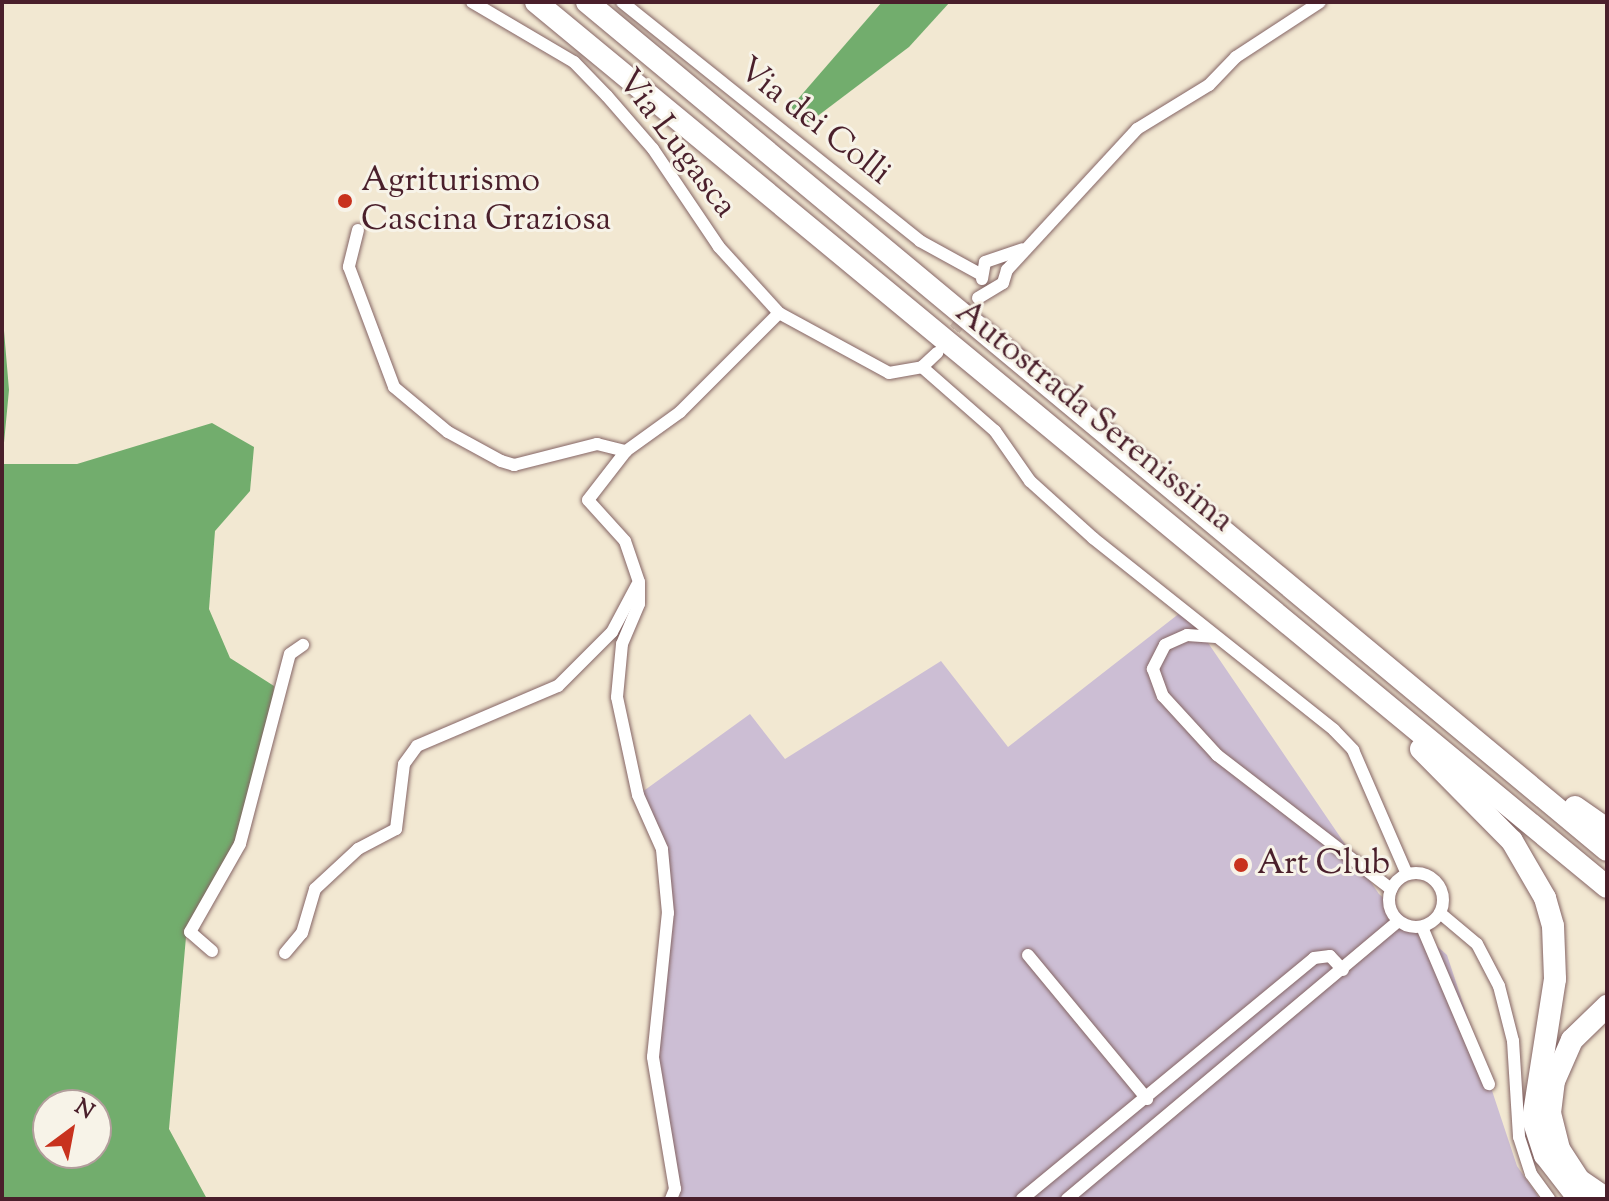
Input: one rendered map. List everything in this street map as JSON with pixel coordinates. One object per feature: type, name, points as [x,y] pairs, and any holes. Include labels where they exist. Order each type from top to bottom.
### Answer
[{"type":"highway","name":"Autostrada Serenissima","points":[[536,2],[1607,887]]},
{"type":"highway","name":"Autostrada Serenissima","points":[[587,2],[1607,850]]},
{"type":"highway","points":[[1297,628],[1485,811],[1533,871],[1553,926],[1555,953],[1533,1119],[1545,1155],[1579,1199]]},
{"type":"highway","points":[[1445,716],[1607,829]]},
{"type":"highway","points":[[1607,1006],[1572,1040],[1554,1081],[1550,1113],[1559,1149],[1579,1180],[1607,1199]]},
{"type":"street","name":"Via Lugasca","points":[[472,2],[582,70],[653,149],[755,292],[779,313],[889,373],[922,367]]},
{"type":"street","name":"Via dei Colli","points":[[622,2],[920,241],[956,260],[992,272],[1028,246],[1137,129],[1209,85],[1236,57],[1320,2]]},
{"type":"street","points":[[358,230],[349,267],[394,387],[448,432],[514,465],[597,444],[626,451]]},
{"type":"street","points":[[671,1199],[675,1189],[653,1057],[668,913],[664,864],[652,821],[638,795],[617,697],[622,644],[639,604],[639,582],[625,541],[588,500],[626,451],[680,412],[779,313]]},
{"type":"street","points":[[937,353],[922,367],[995,431],[1007,455],[1040,490],[1216,637],[1334,730],[1353,750],[1407,874]]},
{"type":"street","points":[[285,953],[302,933],[315,889],[358,849],[396,829],[404,764],[417,746],[558,686],[612,632],[639,582]]},
{"type":"street","points":[[1216,637],[1187,635],[1165,645],[1153,669],[1163,696],[1217,755],[1391,889]]},
{"type":"street","points":[[212,951],[190,932],[240,844],[290,654],[303,645]]},
{"type":"street","points":[[1407,874],[1391,889],[1389,906],[1398,921],[1422,927]]},
{"type":"street","points":[[1407,874],[1434,879],[1443,895],[1440,913],[1422,927]]},
{"type":"street","points":[[1440,913],[1477,944],[1499,986],[1513,1041],[1519,1137],[1531,1174],[1549,1199]]},
{"type":"street","points":[[1067,1199],[1398,921]]},
{"type":"street","points":[[1422,927],[1489,1084]]},
{"type":"street","points":[[1028,955],[1147,1099]]},
{"type":"street","points":[[1022,1199],[1147,1099],[1314,958],[1330,956],[1343,970]]},
{"type":"shaded area","points":[[1185,609],[1379,894],[1447,955],[1517,1166],[1540,1199],[680,1199],[653,1057],[662,1007],[662,849],[638,795],[750,714],[785,759],[941,661],[1008,747]]},
{"type":"green space","points":[[882,2],[950,2],[909,47],[807,124],[791,107]]},
{"type":"green space","points":[[2,307],[9,390],[2,464]]},
{"type":"green space","points":[[212,423],[254,447],[250,491],[215,531],[209,609],[230,658],[274,686],[271,728],[242,837],[186,937],[169,1129],[207,1199],[2,1199],[2,464],[77,464]]},
{"type":"tunnel","points":[[944,344],[978,298]]},
{"type":"place","name":"Agriturismo Cascina Graziosa","points":[[345,201]]},
{"type":"place","name":"Art Club","points":[[1241,865]]}]
